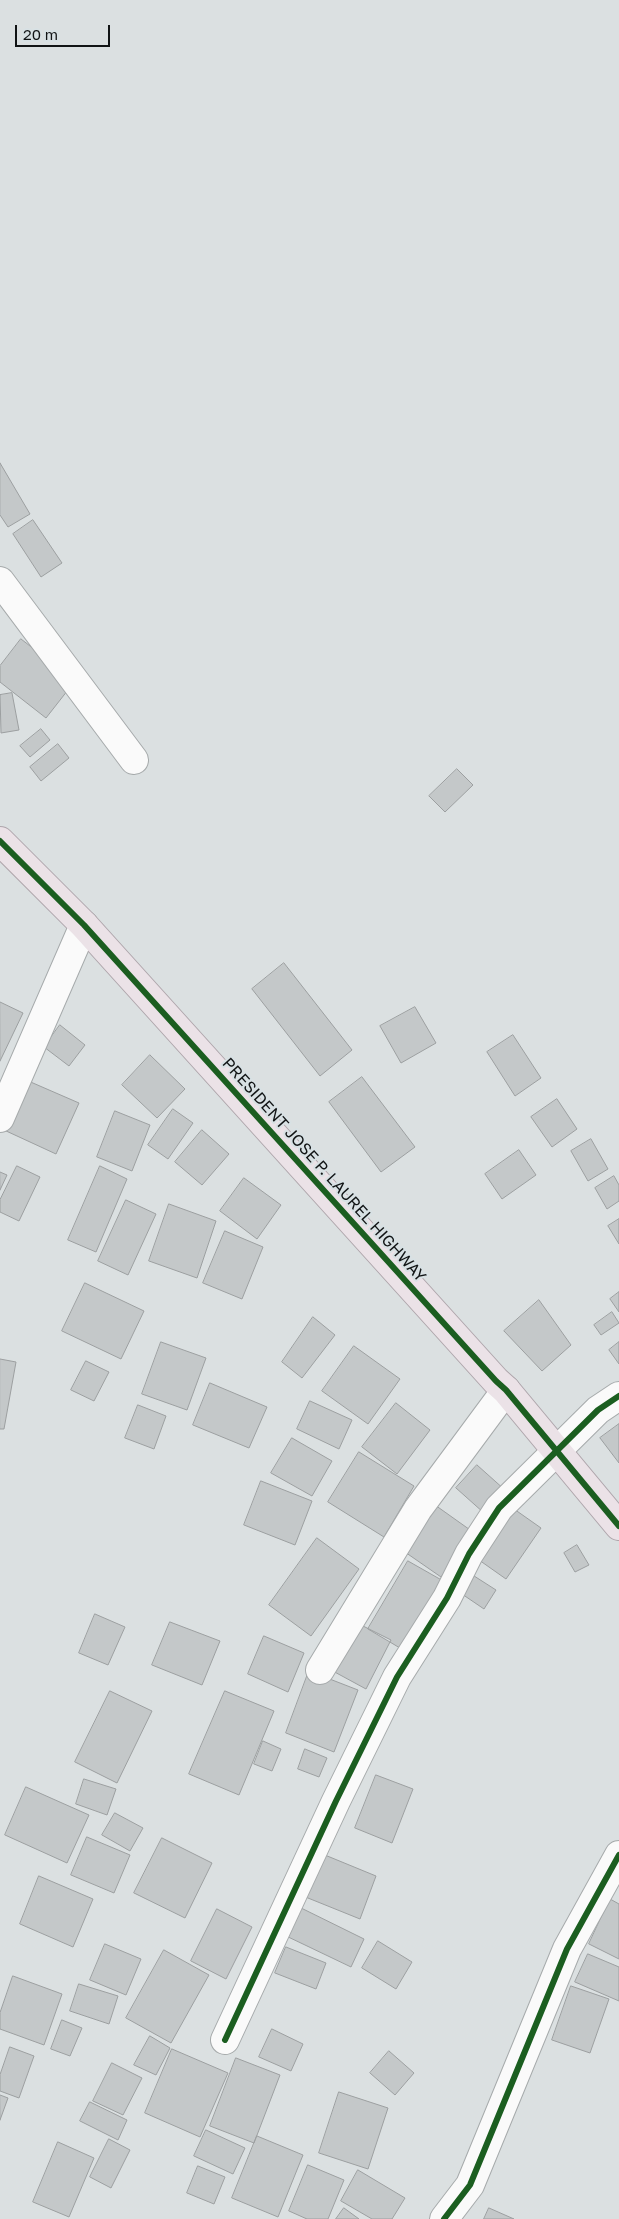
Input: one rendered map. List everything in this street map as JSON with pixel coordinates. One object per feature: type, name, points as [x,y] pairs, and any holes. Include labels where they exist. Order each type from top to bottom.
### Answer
[{"type":"highway","name":"PRESIDENT JOSE P. LAUREL HIGHWAY","points":[[0,842],[84,924],[506,1390],[619,1526]]},
{"type":"street","points":[[0,581],[134,760]]},
{"type":"street","points":[[0,1118],[84,924]]},
{"type":"street","points":[[320,1670],[418,1509],[506,1390]]},
{"type":"street","points":[[225,2040],[336,1800],[397,1678],[447,1598],[469,1554],[499,1508],[598,1410],[619,1396]]},
{"type":"street","points":[[444,2219],[470,2185],[567,1949],[619,1855]]},
{"type":"building","points":[[0,463],[30,514],[8,527],[0,515]]},
{"type":"building","points":[[33,520],[62,563],[41,577],[13,534]]},
{"type":"building","points":[[21,639],[75,681],[46,718],[0,682],[0,666]]},
{"type":"building","points":[[12,693],[19,730],[1,733],[0,695]]},
{"type":"building","points":[[41,729],[50,740],[30,757],[20,746]]},
{"type":"building","points":[[58,744],[69,758],[41,781],[30,767]]},
{"type":"building","points":[[457,769],[473,785],[445,812],[429,796]]},
{"type":"building","points":[[284,963],[352,1050],[320,1076],[252,989]]},
{"type":"building","points":[[0,1002],[23,1013],[0,1061]]},
{"type":"building","points":[[415,1007],[436,1043],[401,1063],[380,1026]]},
{"type":"building","points":[[60,1025],[85,1045],[69,1066],[44,1047]]},
{"type":"building","points":[[513,1035],[541,1078],[515,1096],[487,1052]]},
{"type":"building","points":[[150,1055],[185,1089],[157,1118],[122,1085]]},
{"type":"building","points":[[362,1077],[415,1147],[381,1172],[329,1102]]},
{"type":"building","points":[[26,1080],[79,1103],[56,1154],[4,1130]]},
{"type":"building","points":[[557,1099],[577,1129],[552,1147],[531,1117]]},
{"type":"building","points":[[173,1109],[193,1123],[168,1159],[148,1145]]},
{"type":"building","points":[[115,1111],[150,1125],[132,1171],[97,1157]]},
{"type":"building","points":[[202,1130],[229,1154],[202,1185],[175,1162]]},
{"type":"building","points":[[591,1139],[608,1169],[588,1181],[571,1151]]},
{"type":"building","points":[[519,1150],[536,1175],[502,1199],[485,1174]]},
{"type":"building","points":[[17,1166],[40,1177],[19,1221],[0,1212],[0,1200]]},
{"type":"building","points":[[100,1166],[127,1179],[96,1252],[68,1240]]},
{"type":"building","points":[[0,1172],[7,1175],[0,1190]]},
{"type":"building","points":[[614,1176],[619,1185],[619,1201],[607,1209],[595,1188]]},
{"type":"building","points":[[244,1178],[281,1205],[257,1239],[220,1211]]},
{"type":"building","points":[[126,1200],[156,1214],[128,1275],[98,1261]]},
{"type":"building","points":[[169,1204],[216,1221],[197,1278],[149,1261]]},
{"type":"building","points":[[619,1219],[619,1244],[608,1226]]},
{"type":"building","points":[[225,1231],[263,1247],[242,1299],[203,1283]]},
{"type":"building","points":[[85,1283],[144,1311],[121,1359],[62,1331]]},
{"type":"building","points":[[619,1292],[619,1312],[610,1299]]},
{"type":"building","points":[[539,1300],[571,1345],[542,1371],[504,1331]]},
{"type":"building","points":[[612,1312],[619,1323],[601,1335],[594,1325]]},
{"type":"building","points":[[313,1317],[335,1335],[302,1378],[282,1362]]},
{"type":"building","points":[[161,1342],[206,1358],[187,1410],[142,1394]]},
{"type":"building","points":[[619,1342],[619,1364],[609,1350]]},
{"type":"building","points":[[354,1346],[400,1379],[368,1424],[322,1391]]},
{"type":"building","points":[[0,1359],[16,1362],[4,1429],[0,1429]]},
{"type":"building","points":[[86,1361],[109,1372],[94,1401],[71,1390]]},
{"type":"building","points":[[210,1383],[267,1407],[249,1448],[193,1425]]},
{"type":"building","points":[[310,1401],[352,1420],[339,1449],[297,1429]]},
{"type":"building","points":[[396,1403],[430,1430],[397,1474],[362,1447]]},
{"type":"building","points":[[138,1405],[166,1416],[154,1449],[125,1438]]},
{"type":"building","points":[[619,1424],[619,1463],[600,1438]]},
{"type":"building","points":[[292,1438],[332,1461],[312,1496],[271,1473]]},
{"type":"building","points":[[359,1452],[414,1486],[384,1537],[328,1502]]},
{"type":"building","points":[[477,1465],[505,1490],[484,1513],[456,1488]]},
{"type":"building","points":[[261,1481],[312,1501],[295,1545],[244,1525]]},
{"type":"building","points":[[435,1505],[473,1532],[441,1577],[402,1550]]},
{"type":"building","points":[[514,1509],[541,1528],[506,1579],[479,1560]]},
{"type":"building","points":[[317,1538],[359,1569],[311,1636],[269,1605]]},
{"type":"building","points":[[577,1545],[589,1565],[575,1572],[564,1553]]},
{"type":"building","points":[[408,1561],[445,1582],[405,1651],[368,1629]]},
{"type":"building","points":[[471,1574],[496,1590],[484,1609],[459,1592]]},
{"type":"building","points":[[95,1614],[125,1627],[108,1665],[79,1653]]},
{"type":"building","points":[[170,1622],[220,1641],[202,1685],[152,1665]]},
{"type":"building","points":[[355,1622],[391,1640],[366,1689],[331,1670]]},
{"type":"building","points":[[264,1636],[304,1653],[288,1692],[248,1674]]},
{"type":"building","points":[[309,1671],[358,1690],[334,1752],[286,1733]]},
{"type":"building","points":[[110,1691],[152,1711],[117,1783],[75,1762]]},
{"type":"building","points":[[225,1691],[274,1711],[239,1795],[189,1774]]},
{"type":"building","points":[[263,1741],[281,1749],[272,1771],[254,1764]]},
{"type":"building","points":[[305,1749],[327,1758],[319,1777],[298,1769]]},
{"type":"building","points":[[376,1775],[413,1789],[392,1843],[355,1828]]},
{"type":"building","points":[[84,1779],[116,1789],[107,1815],[76,1804]]},
{"type":"building","points":[[26,1787],[89,1815],[67,1863],[5,1835]]},
{"type":"building","points":[[115,1813],[143,1828],[130,1851],[102,1835]]},
{"type":"building","points":[[87,1837],[130,1855],[114,1893],[71,1875]]},
{"type":"building","points":[[162,1838],[212,1863],[185,1918],[134,1893]]},
{"type":"building","points":[[320,1853],[376,1876],[360,1919],[303,1896]]},
{"type":"building","points":[[39,1876],[93,1899],[73,1947],[20,1924]]},
{"type":"building","points":[[610,1899],[619,1904],[619,1959],[589,1944]]},
{"type":"building","points":[[295,1905],[364,1939],[351,1967],[282,1934]]},
{"type":"building","points":[[217,1909],[252,1927],[226,1979],[191,1961]]},
{"type":"building","points":[[378,1941],[412,1962],[396,1989],[362,1968]]},
{"type":"building","points":[[105,1944],[141,1959],[126,1995],[90,1980]]},
{"type":"building","points":[[286,1947],[326,1963],[316,1989],[275,1973]]},
{"type":"building","points":[[164,1950],[209,1975],[171,2043],[126,2018]]},
{"type":"building","points":[[588,1954],[619,1967],[619,2001],[575,1982]]},
{"type":"building","points":[[13,1976],[62,1994],[44,2045],[0,2029],[0,2013]]},
{"type":"building","points":[[79,1984],[118,1996],[109,2024],[70,2011]]},
{"type":"building","points":[[571,1986],[609,1999],[590,2053],[552,2040]]},
{"type":"building","points":[[62,2020],[82,2028],[70,2056],[51,2049]]},
{"type":"building","points":[[272,2029],[303,2044],[291,2071],[259,2057]]},
{"type":"building","points":[[150,2036],[170,2048],[156,2075],[134,2065]]},
{"type":"building","points":[[10,2047],[34,2056],[19,2098],[0,2091],[0,2075]]},
{"type":"building","points":[[172,2049],[228,2073],[200,2137],[145,2113]]},
{"type":"building","points":[[389,2051],[414,2073],[395,2095],[370,2073]]},
{"type":"building","points":[[236,2058],[280,2075],[254,2143],[210,2126]]},
{"type":"building","points":[[112,2063],[142,2078],[123,2115],[93,2101]]},
{"type":"building","points":[[339,2092],[388,2108],[368,2169],[319,2153]]},
{"type":"building","points":[[0,2095],[8,2098],[0,2120]]},
{"type":"building","points":[[90,2102],[127,2120],[118,2140],[80,2121]]},
{"type":"building","points":[[206,2130],[245,2148],[233,2174],[194,2156]]},
{"type":"building","points":[[257,2136],[303,2155],[278,2217],[232,2198]]},
{"type":"building","points":[[109,2139],[130,2150],[111,2188],[90,2177]]},
{"type":"building","points":[[58,2142],[94,2158],[69,2217],[33,2202]]},
{"type":"building","points":[[308,2165],[344,2180],[328,2219],[307,2219],[289,2211]]},
{"type":"building","points":[[198,2166],[225,2177],[214,2204],[187,2193]]},
{"type":"building","points":[[358,2170],[405,2198],[392,2219],[372,2219],[341,2201]]},
{"type":"building","points":[[344,2208],[359,2219],[336,2219]]},
{"type":"building","points":[[489,2208],[514,2219],[484,2219]]},
{"type":"cycle path","points":[[0,841],[84,925],[506,1390],[619,1526]]},
{"type":"cycle path","points":[[225,2040],[336,1801],[397,1677],[447,1598],[469,1554],[499,1508],[598,1410],[619,1396]]},
{"type":"cycle path","points":[[444,2219],[470,2185],[567,1949],[619,1855]]}]
